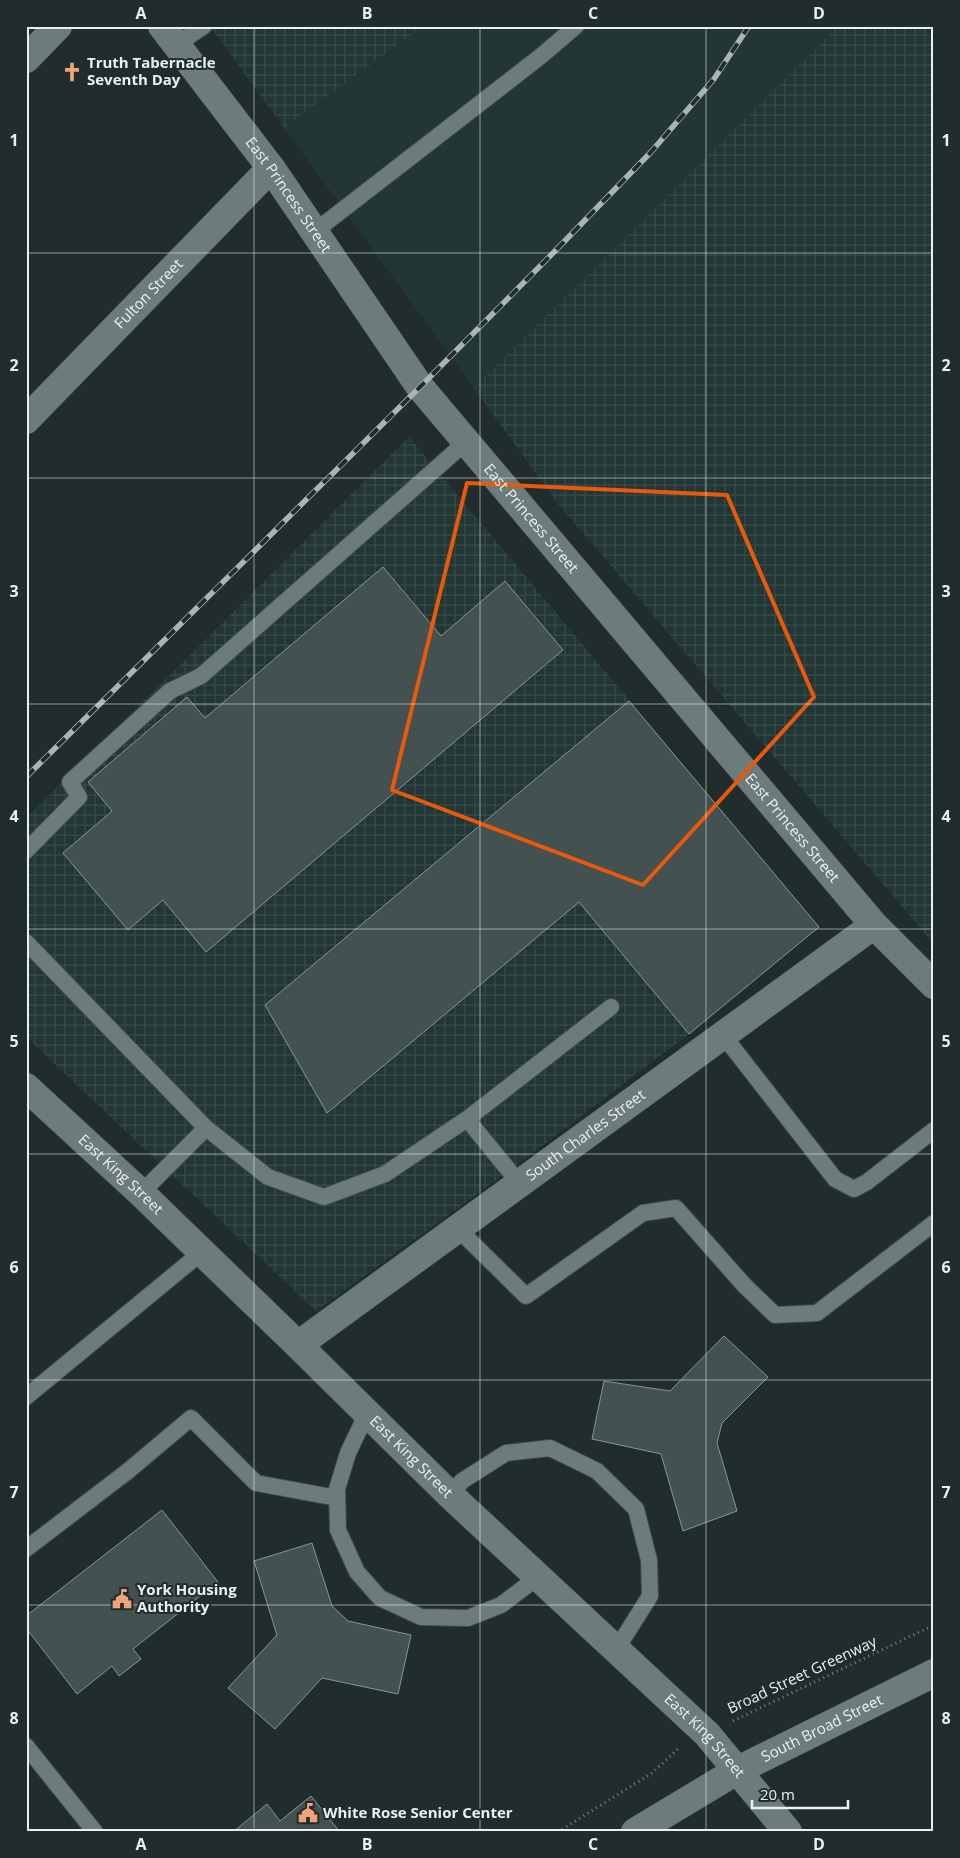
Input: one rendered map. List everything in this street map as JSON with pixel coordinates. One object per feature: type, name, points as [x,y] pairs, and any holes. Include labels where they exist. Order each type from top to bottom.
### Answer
[{"type":"street","points":[[26,59],[58,26]]},
{"type":"street","name":"East Princess Street","points":[[169,35],[271,168],[420,387],[874,925],[934,985]]},
{"type":"street","name":"Fulton Street","points":[[28,413],[271,168]]},
{"type":"street","name":"South Charles Street","points":[[298,1345],[874,925]]},
{"type":"street","name":"East King Street","points":[[26,1087],[141,1193],[450,1495],[707,1734],[788,1832]]},
{"type":"street","name":"South Broad Street","points":[[635,1832],[738,1770],[934,1673]]},
{"type":"lane","points":[[169,35],[204,26]]},
{"type":"lane","points":[[314,232],[534,62],[576,26]]},
{"type":"lane","points":[[26,851],[79,797],[70,782],[170,691],[202,676],[466,442]]},
{"type":"lane","points":[[26,942],[206,1128],[268,1177],[324,1197],[385,1174],[467,1119],[611,1007]]},
{"type":"lane","points":[[723,1035],[835,1179],[854,1189],[867,1182],[934,1130]]},
{"type":"lane","points":[[467,1119],[520,1184]]},
{"type":"lane","points":[[141,1193],[206,1128]]},
{"type":"lane","points":[[458,1229],[526,1296],[643,1213],[676,1208],[744,1285],[775,1315],[817,1313],[934,1223]]},
{"type":"lane","points":[[26,1397],[202,1252]]},
{"type":"lane","points":[[367,1413],[348,1453],[337,1489],[338,1530],[357,1572],[380,1598],[421,1617],[468,1618],[501,1605],[538,1577]]},
{"type":"lane","points":[[26,1548],[128,1471],[191,1418],[256,1483],[337,1498]]},
{"type":"lane","points":[[450,1495],[462,1482],[506,1453],[550,1448],[597,1471],[636,1509],[649,1560],[650,1596],[616,1650]]},
{"type":"lane","points":[[26,1746],[95,1832]]},
{"type":"path","name":"Broad Street Greenway","points":[[558,1832],[652,1772],[677,1749],[934,1626]]},
{"type":"highlighted area","points":[[467,483],[727,495],[814,697],[643,885],[392,790]]},
{"type":"shaded area","points":[[210,26],[423,26],[284,128]]},
{"type":"shaded area","points":[[423,26],[838,26],[474,388],[284,128]]},
{"type":"shaded area","points":[[838,26],[925,26],[934,44],[934,944],[558,504],[474,388]]},
{"type":"shaded area","points":[[409,437],[819,927],[689,1034],[509,1171],[316,1311],[26,1037],[26,818]]},
{"type":"building","points":[[383,567],[441,636],[505,581],[563,650],[206,952],[163,900],[128,930],[63,853],[112,811],[88,782],[187,697],[205,718]]},
{"type":"building","points":[[629,701],[819,927],[689,1034],[579,902],[327,1113],[265,1005]]},
{"type":"building","points":[[724,1336],[768,1377],[722,1423],[717,1443],[737,1511],[683,1531],[661,1454],[592,1439],[604,1381],[670,1391]]},
{"type":"building","name":"York Housing Authority","points":[[162,1510],[218,1582],[133,1649],[141,1659],[119,1676],[112,1666],[77,1694],[26,1628],[26,1616]]},
{"type":"building","points":[[312,1543],[332,1606],[348,1621],[411,1635],[398,1694],[322,1678],[275,1729],[228,1688],[277,1635],[254,1561]]},
{"type":"building","name":"White Rose Senior Center","points":[[311,1796],[340,1832],[233,1832],[267,1804],[280,1821]]},
{"type":"railway","points":[[26,777],[420,387],[651,152],[714,79],[749,26]]},
{"type":"place","name":"Truth Tabernacle Seventh Day","points":[[72,72]]},
{"type":"place","name":"York Housing Authority","points":[[122,1599]]},
{"type":"place","name":"White Rose Senior Center","points":[[308,1813]]}]
